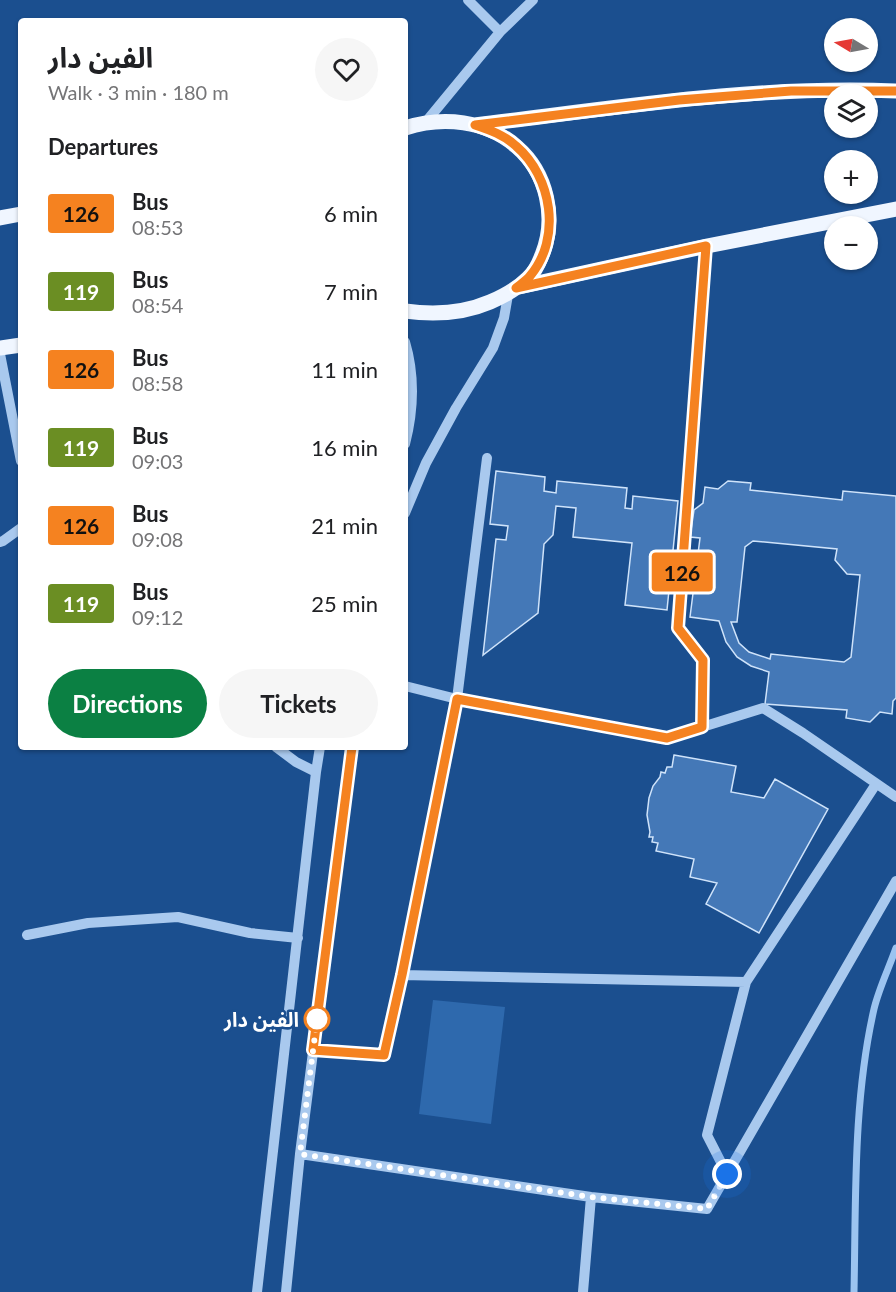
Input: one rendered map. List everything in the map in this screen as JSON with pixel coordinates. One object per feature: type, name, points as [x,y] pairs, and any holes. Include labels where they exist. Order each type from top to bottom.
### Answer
[{"type":"main road","points":[[408,127],[442,122],[475,125],[679,100],[780,92],[896,91]]},
{"type":"main road","points":[[408,311],[443,313],[481,306],[512,291],[530,277],[546,248],[550,216],[548,200],[537,171],[517,146],[497,133],[475,125]]},
{"type":"main road","points":[[512,291],[706,246],[896,209]]},
{"type":"main road","points":[[0,218],[18,215]]},
{"type":"main road","points":[[0,348],[18,345]]},
{"type":"street","points":[[468,0],[500,32]]},
{"type":"street","points":[[425,123],[500,32],[532,0]]},
{"type":"street","points":[[702,727],[703,660],[678,628],[706,246]]},
{"type":"street","points":[[408,506],[426,462],[493,348],[512,291]]},
{"type":"street","points":[[0,354],[18,446]]},
{"type":"street","points":[[408,355],[413,384],[413,404],[408,433]]},
{"type":"street","points":[[313,1050],[384,1055],[457,699],[487,458]]},
{"type":"street","points":[[0,542],[18,530]]},
{"type":"street","points":[[408,688],[667,738],[763,708],[896,797]]},
{"type":"street","points":[[280,750],[296,762],[316,772]]},
{"type":"street","points":[[256,1292],[320,750]]},
{"type":"street","points":[[286,1292],[300,1154],[352,750]]},
{"type":"street","points":[[727,1174],[707,1135],[746,982],[876,784]]},
{"type":"street","points":[[300,1154],[591,1197],[707,1209],[896,881]]},
{"type":"street","points":[[27,935],[88,923],[178,917],[250,933],[298,938]]},
{"type":"street","points":[[402,975],[746,982]]},
{"type":"street","points":[[583,1292],[591,1197]]},
{"type":"shaded area","points":[[433,1000],[505,1007],[491,1124],[419,1114]]},
{"type":"building","points":[[496,471],[545,477],[544,491],[556,493],[557,481],[627,488],[625,508],[632,509],[633,496],[678,501],[667,610],[625,605],[632,543],[573,537],[576,508],[556,506],[553,535],[544,544],[538,613],[483,655],[496,539],[506,540],[508,526],[490,524]]},
{"type":"building","points":[[728,481],[751,483],[750,490],[842,500],[843,491],[896,496],[896,698],[893,701],[892,714],[880,712],[870,722],[846,718],[847,710],[765,704],[769,672],[751,666],[737,657],[726,642],[719,621],[690,617],[700,538],[690,537],[694,510],[703,503],[705,487],[718,489]],"holes":[[[753,541],[837,549],[835,560],[847,574],[860,575],[851,657],[844,662],[771,654],[770,659],[749,652],[739,643],[731,622],[737,622],[745,547]]]},
{"type":"building","points":[[674,755],[736,766],[731,792],[764,798],[775,779],[828,809],[759,933],[706,904],[717,883],[690,877],[694,859],[656,851],[658,843],[652,842],[653,837],[649,837],[647,815],[649,798],[661,772],[665,773],[667,767],[672,767]]},
{"type":"waterway","points":[[854,1292],[857,1150],[862,1079],[874,1009],[896,948]]},
{"type":"bus line","name":"126","points":[[352,750],[313,1050],[384,1055],[457,699],[667,738],[702,727],[703,660],[678,628],[706,246],[516,288],[530,277],[546,248],[550,216],[548,200],[537,171],[517,146],[490,130],[475,125],[679,100],[791,91],[896,91]]},
{"type":"place","name":"الفين دار","points":[[317,1019]]},
{"type":"route","points":[[317,1019],[300,1154],[591,1197],[707,1209],[727,1174]]}]
